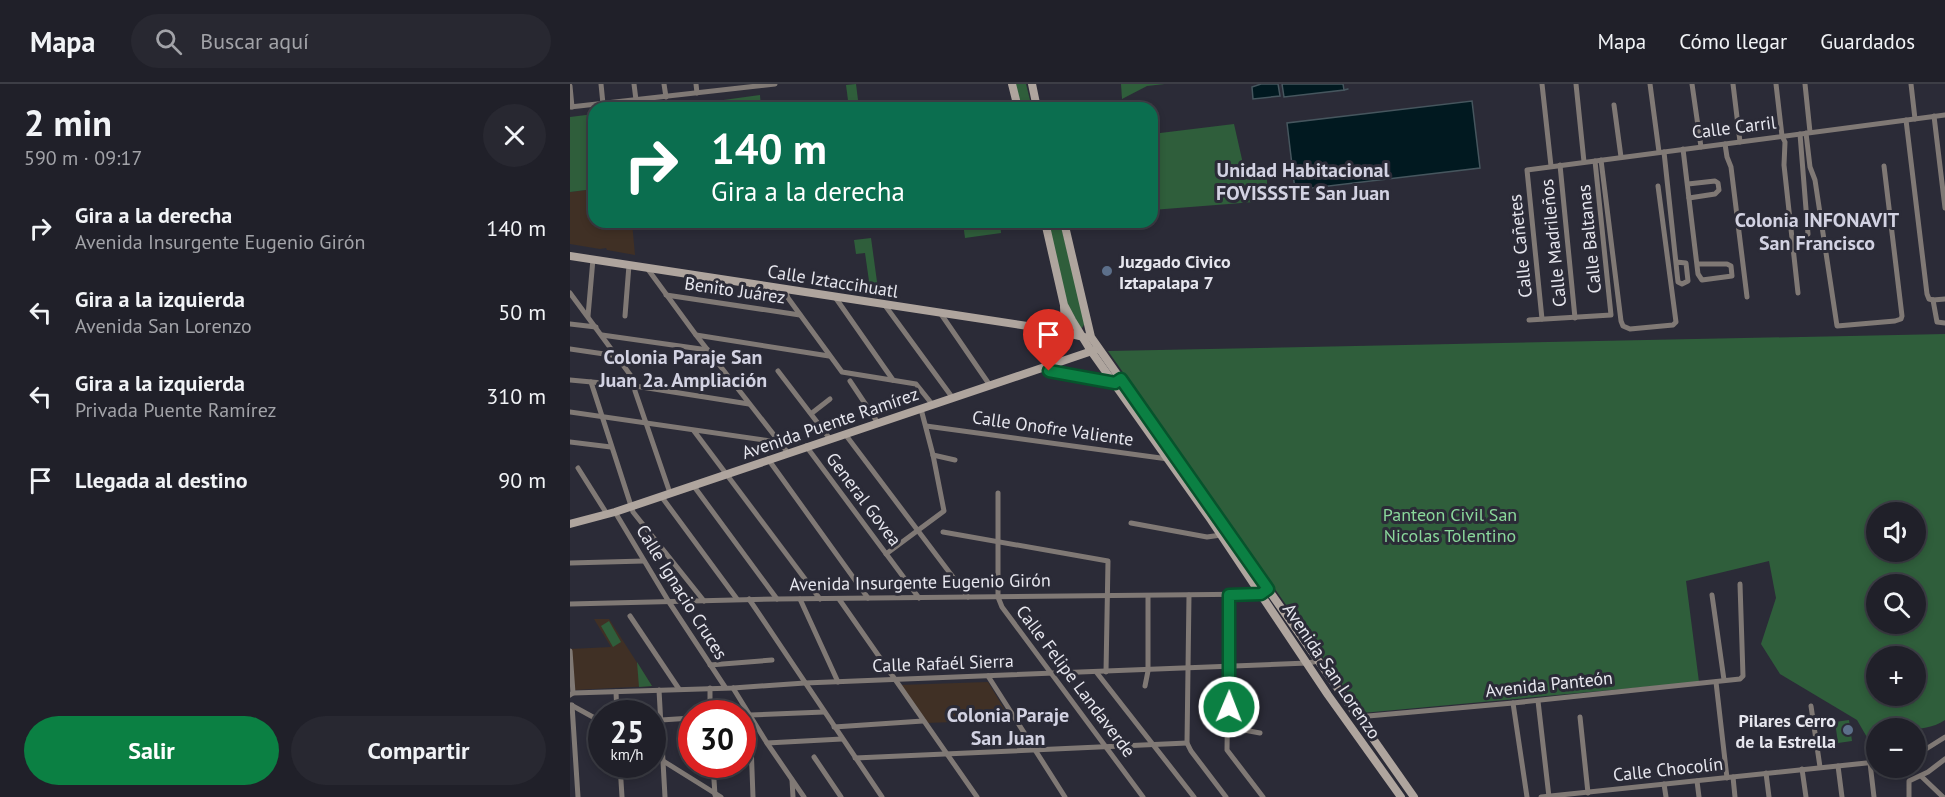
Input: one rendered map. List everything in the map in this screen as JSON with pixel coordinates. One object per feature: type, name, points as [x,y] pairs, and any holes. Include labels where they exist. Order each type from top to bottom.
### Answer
[{"type":"main road","points":[[1012,84],[1016,102]]},
{"type":"main road","points":[[1032,84],[1036,102]]},
{"type":"main road","name":"Avenida San Lorenzo","points":[[1046,228],[1064,305],[1264,592],[1328,695],[1401,797]]},
{"type":"main road","name":"Avenida San Lorenzo","points":[[1065,228],[1088,337]]},
{"type":"main road","name":"Calle Iztaccihuatl","points":[[570,256],[1088,337]]},
{"type":"main road","points":[[1054,330],[1064,321],[1064,305]]},
{"type":"main road","name":"Avenida Puente Ramírez","points":[[571,522],[611,513],[1095,350]]},
{"type":"main road","name":"Avenida San Lorenzo","points":[[1172,458],[1221,535],[1318,661],[1414,797]]},
{"type":"street","points":[[600,84],[603,102]]},
{"type":"street","points":[[634,84],[636,100]]},
{"type":"street","points":[[664,84],[666,97]]},
{"type":"street","points":[[696,84],[697,93]]},
{"type":"street","points":[[620,102],[729,87],[775,84]]},
{"type":"street","points":[[1542,84],[1551,166]]},
{"type":"street","points":[[1576,84],[1584,162]]},
{"type":"street","points":[[1650,84],[1676,262]]},
{"type":"street","points":[[1692,84],[1701,147]]},
{"type":"street","points":[[1733,84],[1740,142]]},
{"type":"street","points":[[1776,84],[1782,136],[1785,141],[1784,165],[1798,293]]},
{"type":"street","points":[[1805,84],[1808,234]]},
{"type":"street","points":[[1911,84],[1915,119]]},
{"type":"street","points":[[570,86],[571,107],[588,105]]},
{"type":"street","points":[[1614,105],[1621,157]]},
{"type":"street","name":"Calle Carril","points":[[1527,170],[1945,115]]},
{"type":"street","points":[[1934,116],[1945,208]]},
{"type":"street","points":[[1906,120],[1927,294],[1929,299],[1945,299]]},
{"type":"street","points":[[1806,133],[1809,167],[1815,180],[1837,326],[1895,321],[1902,316],[1884,166]]},
{"type":"street","points":[[1725,144],[1731,167],[1747,297]]},
{"type":"street","points":[[1683,149],[1688,184],[1689,198],[1697,264],[1699,277],[1702,280],[1732,276],[1731,266],[1727,264],[1697,264]]},
{"type":"street","points":[[1598,160],[1621,321],[1623,326],[1630,329],[1673,325],[1676,322],[1658,186]]},
{"type":"street","name":"Calle Baltanas","points":[[1575,318],[1611,315],[1598,160]]},
{"type":"street","name":"Calle Madrileños","points":[[1560,165],[1575,318]]},
{"type":"street","name":"Calle Cañetes","points":[[1527,170],[1542,319]]},
{"type":"street","points":[[1688,184],[1715,181],[1718,183],[1719,190],[1715,194],[1689,198]]},
{"type":"street","points":[[588,316],[593,259]]},
{"type":"street","points":[[625,316],[630,265]]},
{"type":"street","points":[[647,267],[666,296],[788,453]]},
{"type":"street","points":[[784,288],[788,298],[842,372],[916,384],[932,404]]},
{"type":"street","points":[[570,293],[634,380],[634,391],[670,493]]},
{"type":"street","name":"Benito Juárez","points":[[666,296],[800,315]]},
{"type":"street","points":[[835,297],[893,380]]},
{"type":"street","points":[[1933,300],[1935,319],[1937,322],[1945,323]]},
{"type":"street","points":[[884,304],[952,397]]},
{"type":"street","points":[[941,314],[989,384]]},
{"type":"street","points":[[1529,320],[1575,318]]},
{"type":"street","points":[[570,324],[596,327]]},
{"type":"street","points":[[602,335],[708,350]]},
{"type":"street","points":[[696,335],[829,356]]},
{"type":"street","points":[[570,349],[618,356]]},
{"type":"street","points":[[1045,366],[1049,371],[1118,381]]},
{"type":"street","points":[[778,370],[830,438]]},
{"type":"street","points":[[570,380],[635,386],[749,404]]},
{"type":"street","points":[[850,381],[878,423]]},
{"type":"street","points":[[591,382],[633,512],[704,601]]},
{"type":"street","points":[[812,413],[830,399]]},
{"type":"street","points":[[886,554],[944,511],[921,408]]},
{"type":"street","points":[[570,412],[778,442]]},
{"type":"street","name":"Calle Onofre Valiente","points":[[926,426],[1172,458]]},
{"type":"street","points":[[694,431],[819,599]]},
{"type":"street","points":[[844,434],[968,597]]},
{"type":"street","points":[[570,442],[611,447]]},
{"type":"street","name":"General Govea","points":[[807,446],[919,598]]},
{"type":"street","points":[[933,455],[955,460]]},
{"type":"street","points":[[768,459],[868,598]]},
{"type":"street","name":"Calle Ignacio Cruces","points":[[578,468],[644,561],[725,687]]},
{"type":"street","points":[[693,485],[777,599]]},
{"type":"street","name":"Calle Felipe Landaverde","points":[[998,494],[998,597],[1002,607],[1143,797]]},
{"type":"street","points":[[661,496],[737,599]]},
{"type":"street","points":[[1131,523],[1208,537],[1221,535]]},
{"type":"street","points":[[943,532],[1108,561],[1106,672]]},
{"type":"street","points":[[570,563],[644,561]]},
{"type":"street","name":"Avenida Panteón","points":[[1357,717],[1538,701],[1742,678],[1740,584]]},
{"type":"street","name":"Avenida Insurgente Eugenio Girón","points":[[570,604],[737,599],[1229,595],[1264,592]]},
{"type":"street","points":[[1189,595],[1188,743],[1191,751],[1226,797]]},
{"type":"street","points":[[1229,595],[1230,668],[1227,750],[1263,797]]},
{"type":"street","points":[[1712,595],[1724,680]]},
{"type":"street","points":[[1145,686],[1148,671],[1148,596]]},
{"type":"street","points":[[749,599],[882,797]]},
{"type":"street","points":[[800,599],[838,682]]},
{"type":"street","points":[[839,599],[976,797]]},
{"type":"street","points":[[630,616],[679,689]]},
{"type":"street","points":[[570,651],[572,694]]},
{"type":"street","points":[[710,665],[772,660]]},
{"type":"street","name":"Calle Rafaél Sierra","points":[[572,694],[1230,668],[1318,661]]},
{"type":"street","points":[[1097,673],[1194,797]]},
{"type":"street","points":[[988,676],[1065,797]]},
{"type":"street","points":[[1716,682],[1730,778],[1736,797]]},
{"type":"street","points":[[710,688],[710,700]]},
{"type":"street","points":[[733,688],[740,700]]},
{"type":"street","points":[[659,690],[660,700]]},
{"type":"street","points":[[616,692],[616,700]]},
{"type":"street","points":[[1538,701],[1549,796]]},
{"type":"street","points":[[1513,703],[1527,797]]},
{"type":"street","points":[[571,705],[588,714]]},
{"type":"street","points":[[571,705],[578,797]]},
{"type":"street","points":[[1811,706],[1820,767]]},
{"type":"street","points":[[756,716],[824,712]]},
{"type":"street","points":[[1580,717],[1588,793]]},
{"type":"street","points":[[834,727],[923,721]]},
{"type":"street","points":[[756,726],[804,797]]},
{"type":"street","points":[[1228,728],[1260,733]]},
{"type":"street","points":[[1926,749],[1945,737]]},
{"type":"street","points":[[766,743],[842,739]]},
{"type":"street","points":[[855,758],[1188,743]]},
{"type":"street","points":[[814,757],[842,797]]},
{"type":"street","points":[[1926,772],[1945,759]]},
{"type":"street","points":[[666,762],[715,795],[722,797]]},
{"type":"street","name":"Calle Chocolín","points":[[1541,797],[1866,764]]},
{"type":"street","points":[[1838,766],[1842,797]]},
{"type":"street","points":[[1802,769],[1806,797]]},
{"type":"street","points":[[1766,773],[1770,797]]},
{"type":"street","points":[[621,778],[622,797]]},
{"type":"street","points":[[664,778],[665,797]]},
{"type":"street","points":[[714,778],[715,795]]},
{"type":"street","points":[[752,778],[753,797]]},
{"type":"street","points":[[1873,778],[1874,797]]},
{"type":"street","points":[[1909,797],[1909,781],[1916,778]]},
{"type":"street","points":[[1923,778],[1943,797]]},
{"type":"street","points":[[792,779],[792,797]]},
{"type":"street","points":[[1697,781],[1699,797]]},
{"type":"street","points":[[1664,784],[1666,797]]},
{"type":"street","points":[[1620,789],[1621,797]]},
{"type":"shaded area","points":[[588,190],[588,228],[633,228],[635,255],[606,248],[570,244],[570,192]]},
{"type":"shaded area","points":[[594,619],[609,619],[652,686],[575,690],[570,649],[611,647]]},
{"type":"shaded area","points":[[988,682],[1011,720],[926,723],[899,685]]},
{"type":"green space","points":[[856,84],[858,102],[848,102],[846,85]]},
{"type":"green space","points":[[1015,84],[1026,84],[1030,102],[1019,102]]},
{"type":"green space","points":[[1121,84],[1165,84],[1147,86],[1122,99]]},
{"type":"green space","points":[[760,95],[761,102],[716,102]]},
{"type":"green space","points":[[588,115],[588,190],[570,192],[570,117]]},
{"type":"green space","points":[[1234,124],[1246,177],[1267,178],[1267,201],[1158,210],[1158,133]]},
{"type":"green space","points":[[964,228],[1001,228],[1001,233],[965,238]]},
{"type":"green space","points":[[1048,228],[1061,228],[1085,323],[1082,328],[1076,327],[1071,319]]},
{"type":"green space","points":[[871,238],[878,289],[870,288],[865,253],[856,254],[854,240]]},
{"type":"green space","name":"Panteon Civil San Nicolas Tolentino","points":[[1945,334],[1945,720],[1926,728],[1926,718],[1866,718],[1866,736],[1857,720],[1780,674],[1761,644],[1776,598],[1769,561],[1686,581],[1699,682],[1362,713],[1108,351]]},
{"type":"green space","points":[[609,621],[621,642],[613,647],[601,626]]},
{"type":"green space","points":[[637,662],[652,686],[639,687]]},
{"type":"green space","points":[[1849,720],[1852,741],[1838,743],[1835,722]]},
{"type":"water","points":[[1261,84],[1278,84],[1280,96],[1253,99],[1252,87]]},
{"type":"water","points":[[1282,84],[1343,84],[1344,90],[1284,97]]},
{"type":"water","points":[[1472,101],[1480,168],[1295,190],[1287,123]]},
{"type":"waterway","points":[[1344,90],[1348,89]]},
{"type":"place","name":"Juzgado Civico Iztapalapa 7","points":[[1107,271]]},
{"type":"place","name":"Pilares Cerro de la Estrella","points":[[1848,730]]},
{"type":"district","name":"Unidad Habitacional FOVISSSTE San Juan","points":[[1303,182]]},
{"type":"district","name":"Colonia INFONAVIT San Francisco","points":[[1817,232]]},
{"type":"district","name":"Colonia Paraje San Juan 2a. Ampliación","points":[[683,368]]},
{"type":"district","name":"Colonia Paraje San Juan","points":[[1008,726]]},
{"type":"route","points":[[1049,371],[1115,383],[1121,379],[1268,589],[1261,594],[1229,595],[1229,707]]}]
